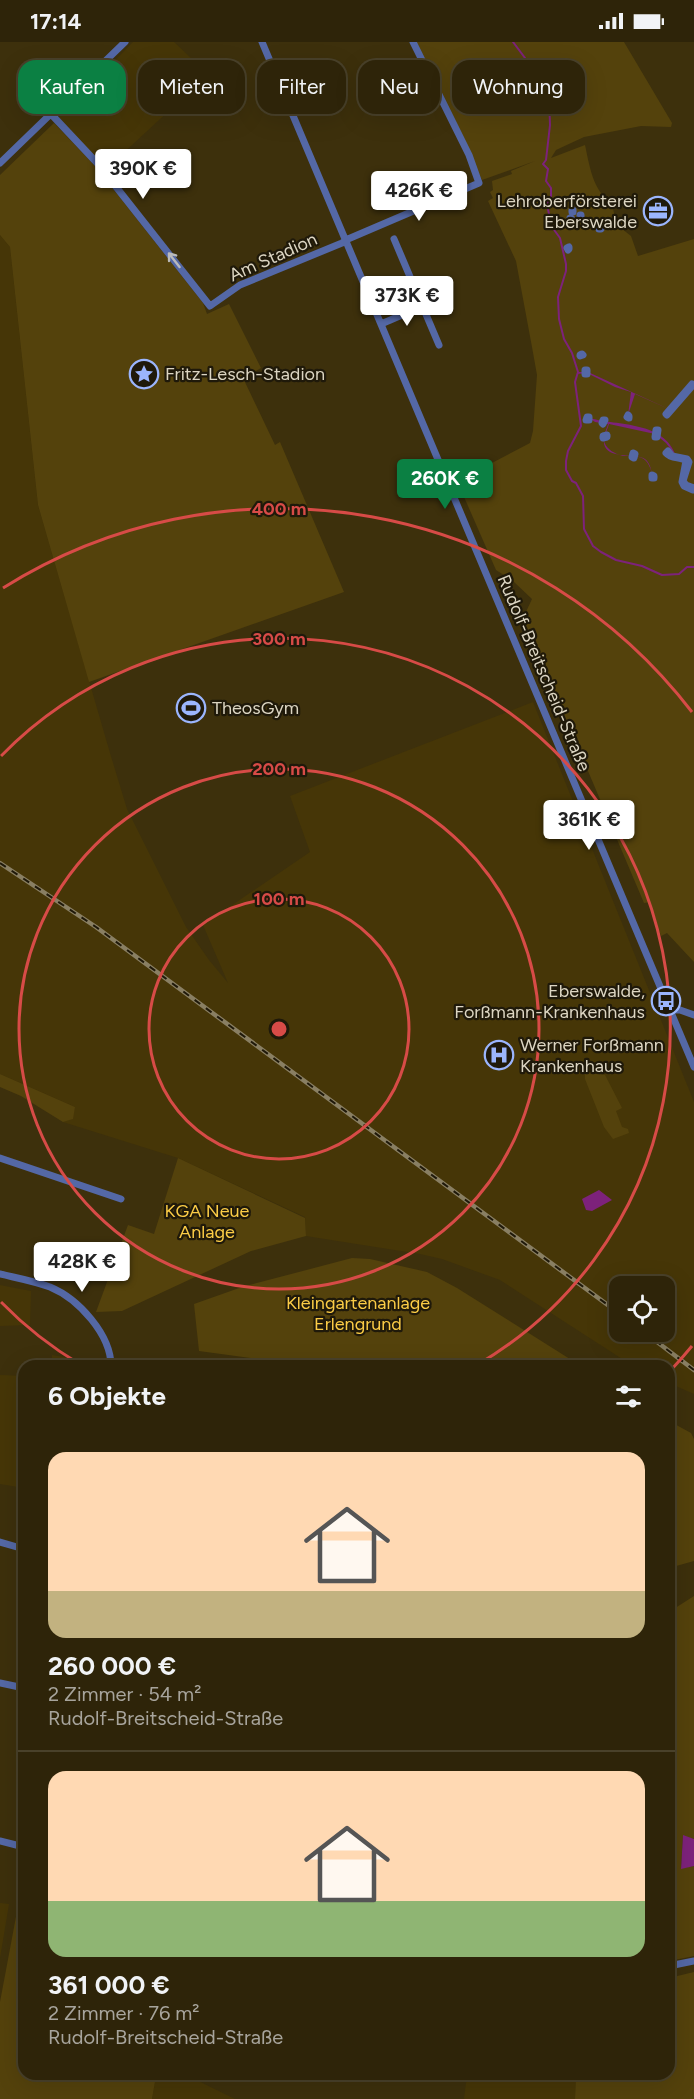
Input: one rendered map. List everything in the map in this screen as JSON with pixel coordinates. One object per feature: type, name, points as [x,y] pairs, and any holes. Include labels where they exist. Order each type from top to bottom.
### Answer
[{"type":"street","points":[[106,60],[125,42]]},
{"type":"street","name":"Rudolf-Breitscheid-Straße","points":[[262,42],[694,1067]]},
{"type":"street","name":"Am Stadion","points":[[51,114],[98,164],[210,306],[240,285],[479,183],[469,155],[413,42]]},
{"type":"street","points":[[0,163],[51,114]]},
{"type":"street","points":[[394,239],[439,345]]},
{"type":"street","points":[[381,324],[423,306]]},
{"type":"street","points":[[667,452],[672,456],[688,460],[683,482],[694,488],[693,490],[681,482],[686,462],[683,459],[670,457],[667,452]]},
{"type":"street","points":[[670,1010],[680,1010],[694,1015]]},
{"type":"street","points":[[0,1158],[121,1199]]},
{"type":"street","points":[[0,1274],[52,1288],[66,1296],[96,1325],[105,1340],[110,1360]]},
{"type":"street","points":[[0,1542],[18,1547]]},
{"type":"street","points":[[0,1683],[18,1687]]},
{"type":"street","points":[[0,1841],[18,1843]]},
{"type":"street","points":[[675,1965],[694,1961]]},
{"type":"shaded area","points":[[133,42],[174,42],[192,60],[138,60],[138,114],[165,114],[104,171],[56,120],[62,114],[126,114],[126,60],[115,60]]},
{"type":"shaded area","points":[[0,235],[10,247],[38,505],[127,809],[186,927],[228,983],[203,925],[310,852],[290,796],[533,702],[694,1102],[694,1394],[675,1386],[675,1360],[624,1360],[500,1280],[442,1259],[420,1254],[306,1236],[305,1217],[178,1158],[63,1122],[72,1119],[75,1107],[0,1074]]},
{"type":"shaded area","points":[[588,372],[671,410],[635,394],[628,415],[631,392],[587,373],[577,374]]},
{"type":"shaded area","points":[[589,418],[651,431],[662,436],[676,456],[655,434],[609,424],[604,438],[608,424],[595,422]]},
{"type":"shaded area","points":[[604,442],[608,448],[618,454],[612,453],[607,450]]},
{"type":"shaded area","points":[[599,1190],[612,1200],[592,1211],[586,1210],[582,1199]]},
{"type":"shaded area","points":[[0,1285],[31,1291],[30,1325],[0,1326]]},
{"type":"shaded area","points":[[52,1355],[82,1360],[52,1360]]},
{"type":"shaded area","points":[[0,1375],[18,1376],[18,1487],[0,1484]]},
{"type":"shaded area","points":[[683,1835],[694,1839],[694,1866],[681,1869]]},
{"type":"shaded area","points":[[0,1903],[9,1904],[0,1958]]},
{"type":"shaded area","points":[[155,2080],[196,2080],[235,2099],[152,2099]]},
{"type":"shaded area","points":[[466,2080],[576,2080],[575,2099],[464,2099]]},
{"type":"green space","points":[[416,42],[624,42],[672,123],[671,127],[641,126],[584,137],[556,150],[551,158],[585,145],[596,185],[611,201],[617,225],[631,236],[638,256],[694,239],[694,962],[667,933],[661,936],[650,902],[644,903],[588,771],[517,618],[525,614],[532,599],[513,581],[496,570],[461,490],[470,485],[474,476],[492,463],[530,443],[533,431],[537,375],[516,261],[488,201],[493,198],[490,192],[493,190],[492,181],[512,174],[511,171],[535,161],[482,180],[440,92],[440,60],[425,60]]},
{"type":"green space","points":[[54,123],[95,166],[203,303],[207,314],[229,304],[261,368],[243,378],[275,445],[280,442],[344,592],[89,682],[38,505],[10,247],[0,235],[0,175]]},
{"type":"green space","points":[[591,1072],[605,1075],[622,1108],[616,1111],[622,1127],[628,1129],[629,1133],[613,1139],[604,1127],[585,1079],[585,1074]]},
{"type":"green space","points":[[0,1074],[75,1107],[73,1119],[63,1122],[21,1096],[0,1087]]},
{"type":"green space","name":"KGA Neue Anlage","points":[[178,1158],[305,1218],[306,1236],[251,1251],[122,1311],[96,1312],[128,1225],[154,1234]]},
{"type":"green space","name":"Kleingartenanlage Erlengrund","points":[[352,1258],[370,1259],[427,1272],[457,1288],[571,1360],[266,1360],[199,1351],[194,1304],[242,1287]]},
{"type":"green space","points":[[675,1424],[691,1433],[694,1439],[694,1561],[675,1566]]},
{"type":"green space","points":[[694,1596],[694,1839],[683,1836],[681,1868],[694,1866],[694,1956],[675,1960],[675,1608]]},
{"type":"green space","points":[[18,1906],[18,2080],[155,2080],[152,2099],[0,2099],[0,2002]]},
{"type":"green space","points":[[694,1972],[694,2099],[575,2099],[576,2080],[675,2080],[675,1977]]},
{"type":"waterway","points":[[513,42],[546,86],[549,97],[550,125],[546,160],[543,164],[548,169],[546,181],[551,188],[551,196],[547,205],[552,227],[560,238],[566,264],[558,297],[559,319],[564,339],[572,353],[578,372],[575,382],[581,426],[568,451],[566,470],[583,496],[584,529],[593,546],[616,560],[642,566],[662,575],[679,574],[687,567],[694,567]]},
{"type":"railway","points":[[0,863],[96,927],[609,1306]]},
{"type":"railway","points":[[657,1342],[694,1370]]},
{"type":"place","name":"Lehroberförsterei Eberswalde","points":[[658,211]]},
{"type":"place","name":"Fritz-Lesch-Stadion","points":[[144,374]]},
{"type":"place","name":"TheosGym","points":[[191,708]]},
{"type":"place","name":"Eberswalde, Forßmann-Krankenhaus","points":[[666,1001]]},
{"type":"place","name":"Werner Forßmann Krankenhaus","points":[[499,1055]]}]
